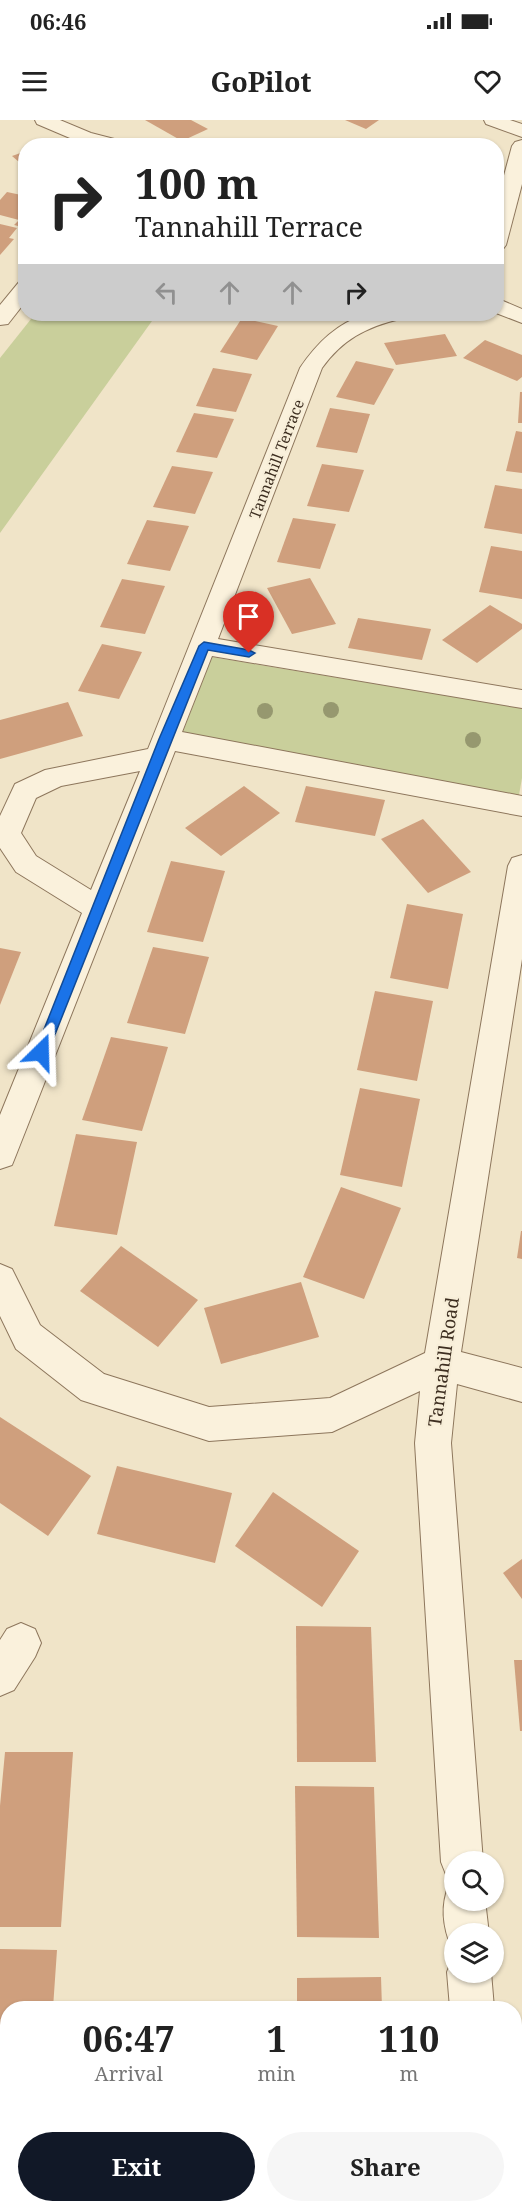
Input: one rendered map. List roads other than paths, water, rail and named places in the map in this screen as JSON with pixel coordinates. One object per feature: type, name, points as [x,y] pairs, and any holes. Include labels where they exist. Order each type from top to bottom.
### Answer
[{"type":"street","points":[[44,120],[88,138]]},
{"type":"street","points":[[492,120],[522,131]]},
{"type":"street","points":[[504,215],[522,146]]},
{"type":"street","points":[[0,319],[18,286]]},
{"type":"street","points":[[504,308],[522,317]]},
{"type":"street","name":"Tannahill Terrace","points":[[0,1155],[161,748],[204,646],[311,368],[326,346],[350,321]]},
{"type":"street","points":[[204,646],[522,699]]},
{"type":"street","points":[[99,909],[26,864],[6,834],[25,791],[55,777],[161,748],[522,806]]},
{"type":"street","name":"Tannahill Road","points":[[461,1851],[433,1443],[441,1363],[522,866]]},
{"type":"street","points":[[0,1280],[28,1337],[94,1388],[209,1425],[332,1415],[441,1363],[522,1385]]},
{"type":"street","points":[[0,1676],[21,1642]]},
{"type":"street","points":[[470,1983],[471,2001]]}]
